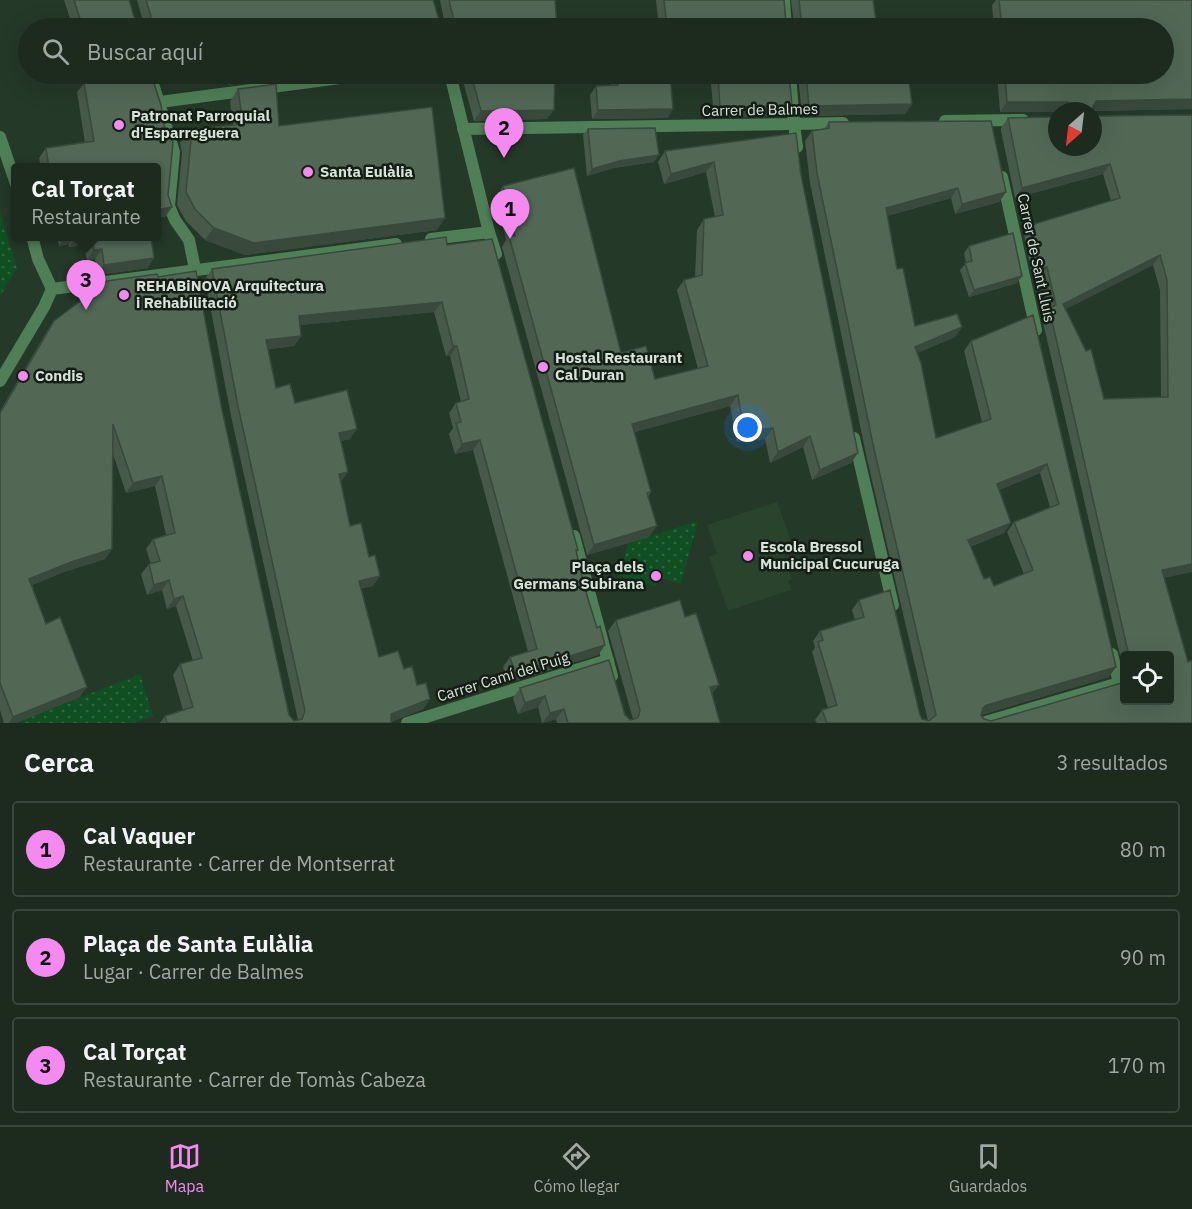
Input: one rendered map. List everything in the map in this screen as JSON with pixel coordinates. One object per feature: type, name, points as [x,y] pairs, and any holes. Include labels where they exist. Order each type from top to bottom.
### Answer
[{"type":"street","points":[[784,0],[785,18]]},
{"type":"street","points":[[154,84],[174,152],[169,206],[175,220],[189,240],[198,284]]},
{"type":"street","points":[[160,102],[295,84]]},
{"type":"street","points":[[452,84],[500,268]]},
{"type":"street","points":[[791,84],[799,164]]},
{"type":"street","points":[[932,122],[991,126],[1035,120]]},
{"type":"street","name":"Carrer de Balmes","points":[[463,129],[852,123]]},
{"type":"street","points":[[0,137],[11,171]]},
{"type":"street","name":"Carrer de Sant Lluis","points":[[1000,166],[1040,346]]},
{"type":"street","points":[[52,288],[489,232]]},
{"type":"street","points":[[0,381],[44,307],[52,288],[38,259],[33,241]]},
{"type":"street","points":[[852,426],[897,621]]},
{"type":"street","points":[[571,527],[616,692]]},
{"type":"street","points":[[982,723],[1119,683],[1108,636]]},
{"type":"street","name":"Carrer Camí del Puig","points":[[407,723],[608,660]]},
{"type":"shaded area","name":"Escola Bressol Municipal Cucuruga","points":[[777,502],[793,547],[782,551],[792,579],[788,581],[791,590],[728,611],[709,557],[717,554],[707,525]]},
{"type":"green space","points":[[0,212],[17,268],[0,296]]},
{"type":"green space","points":[[698,521],[681,584],[658,577],[655,586],[619,576],[628,543]]},
{"type":"green space","points":[[140,674],[153,716],[133,723],[16,723]]},
{"type":"building","points":[[74,0],[129,0],[134,18],[80,18]]},
{"type":"building","points":[[146,0],[433,0],[438,18],[150,18]]},
{"type":"building","points":[[449,0],[555,0],[556,18],[453,18]]},
{"type":"building","points":[[664,0],[784,0],[786,18],[666,18]]},
{"type":"building","points":[[799,0],[873,0],[876,18],[801,18]]},
{"type":"building","points":[[999,0],[1192,0],[1192,99],[1007,102],[1006,84],[1174,84],[1174,18],[1001,18]]},
{"type":"building","name":"Patronat Parroquial d'Esparreguera","points":[[84,84],[154,84],[161,105],[166,135],[170,135],[173,143],[168,195],[172,207],[161,209],[161,163],[48,163],[46,148],[94,141]]},
{"type":"building","name":"Santa Eulàlia","points":[[276,84],[279,126],[432,107],[445,218],[254,243],[214,228],[195,209],[186,192],[191,140],[188,130],[243,124],[238,89]]},
{"type":"building","points":[[474,84],[555,84],[554,110],[481,111]]},
{"type":"building","points":[[671,84],[673,109],[598,110],[596,86]]},
{"type":"building","points":[[719,84],[790,84],[792,106],[720,107]]},
{"type":"building","points":[[807,84],[909,84],[912,104],[809,106]]},
{"type":"building","points":[[1192,115],[1192,564],[1162,570],[1188,662],[1192,660],[1192,723],[827,723],[822,710],[837,705],[818,642],[823,640],[820,631],[864,617],[859,600],[890,590],[920,715],[922,719],[929,721],[936,715],[874,449],[817,173],[812,131],[829,128],[829,122],[991,121],[1006,192],[962,204],[958,188],[886,208],[897,269],[903,268],[915,326],[957,314],[962,327],[915,347],[921,363],[936,438],[991,419],[971,341],[1033,315],[1116,667],[987,705],[983,708],[981,715],[984,719],[991,721],[1120,683],[1120,705],[1174,705],[1174,651],[1128,651],[1049,308],[1056,305],[1047,267],[1040,269],[1031,225],[1120,198],[1110,164],[1022,188],[1008,118],[1048,117],[1048,156],[1102,156],[1102,116]],"holes":[[[1160,255],[1167,280],[1168,397],[1104,399],[1091,349],[1086,351],[1063,304]],[[1047,464],[1059,504],[1014,522],[1033,570],[994,586],[990,577],[984,579],[968,540],[1011,523],[997,484]]]},
{"type":"building","points":[[655,128],[659,155],[619,161],[592,169],[588,129]]},
{"type":"building","points":[[796,133],[801,175],[858,453],[820,470],[810,436],[778,452],[773,428],[744,431],[738,395],[632,424],[651,492],[647,493],[657,526],[594,545],[509,236],[515,236],[503,186],[574,168],[621,353],[646,346],[655,379],[708,366],[684,280],[702,275],[704,219],[723,215],[714,162],[671,174],[665,151]]},
{"type":"building","points":[[1013,233],[1022,276],[974,290],[965,263],[972,261],[969,246]]},
{"type":"building","points":[[446,237],[447,245],[492,239],[578,550],[576,550],[587,596],[597,628],[600,626],[605,645],[515,673],[510,657],[537,649],[480,440],[462,444],[456,423],[461,422],[456,403],[469,399],[457,346],[453,346],[442,302],[299,316],[301,336],[266,340],[276,388],[290,384],[295,403],[347,390],[357,429],[339,433],[348,472],[339,474],[350,526],[361,523],[369,557],[375,555],[380,576],[359,581],[379,657],[398,651],[404,669],[412,666],[417,685],[426,683],[430,699],[391,714],[391,723],[167,723],[165,716],[193,707],[180,664],[202,658],[183,596],[174,599],[169,580],[154,585],[149,564],[160,561],[153,539],[175,533],[162,476],[133,483],[113,424],[112,549],[29,579],[46,624],[60,617],[87,687],[13,717],[0,683],[0,413],[54,321],[107,281],[196,271],[222,410],[289,715],[294,721],[302,719],[305,711],[238,406],[212,269]]},
{"type":"building","points":[[92,241],[152,241],[154,258],[104,265],[102,249],[94,250]]},
{"type":"building","points":[[680,600],[685,617],[696,613],[719,685],[710,687],[720,723],[568,723],[564,709],[550,713],[545,696],[525,703],[520,688],[609,660],[625,715],[630,720],[638,718],[640,710],[616,620]]},
{"type":"place","name":"Patronat Parroquial d'Esparreguera","points":[[119,125]]},
{"type":"place","name":"Plaça de Santa Eulàlia","points":[[504,158]]},
{"type":"place","name":"Santa Eulàlia","points":[[308,172]]},
{"type":"place","name":"Cal Vaquer","points":[[510,239]]},
{"type":"place","name":"REHABiNOVA Arquitectura i Rehabilitació","points":[[124,295]]},
{"type":"place","name":"Cal Torçat","points":[[86,310]]},
{"type":"place","name":"Hostal Restaurant Cal Duran","points":[[543,367]]},
{"type":"place","name":"Condis","points":[[23,376]]},
{"type":"place","name":"Escola Bressol Municipal Cucuruga","points":[[748,556]]},
{"type":"place","name":"Plaça dels Germans Subirana","points":[[656,576]]}]
